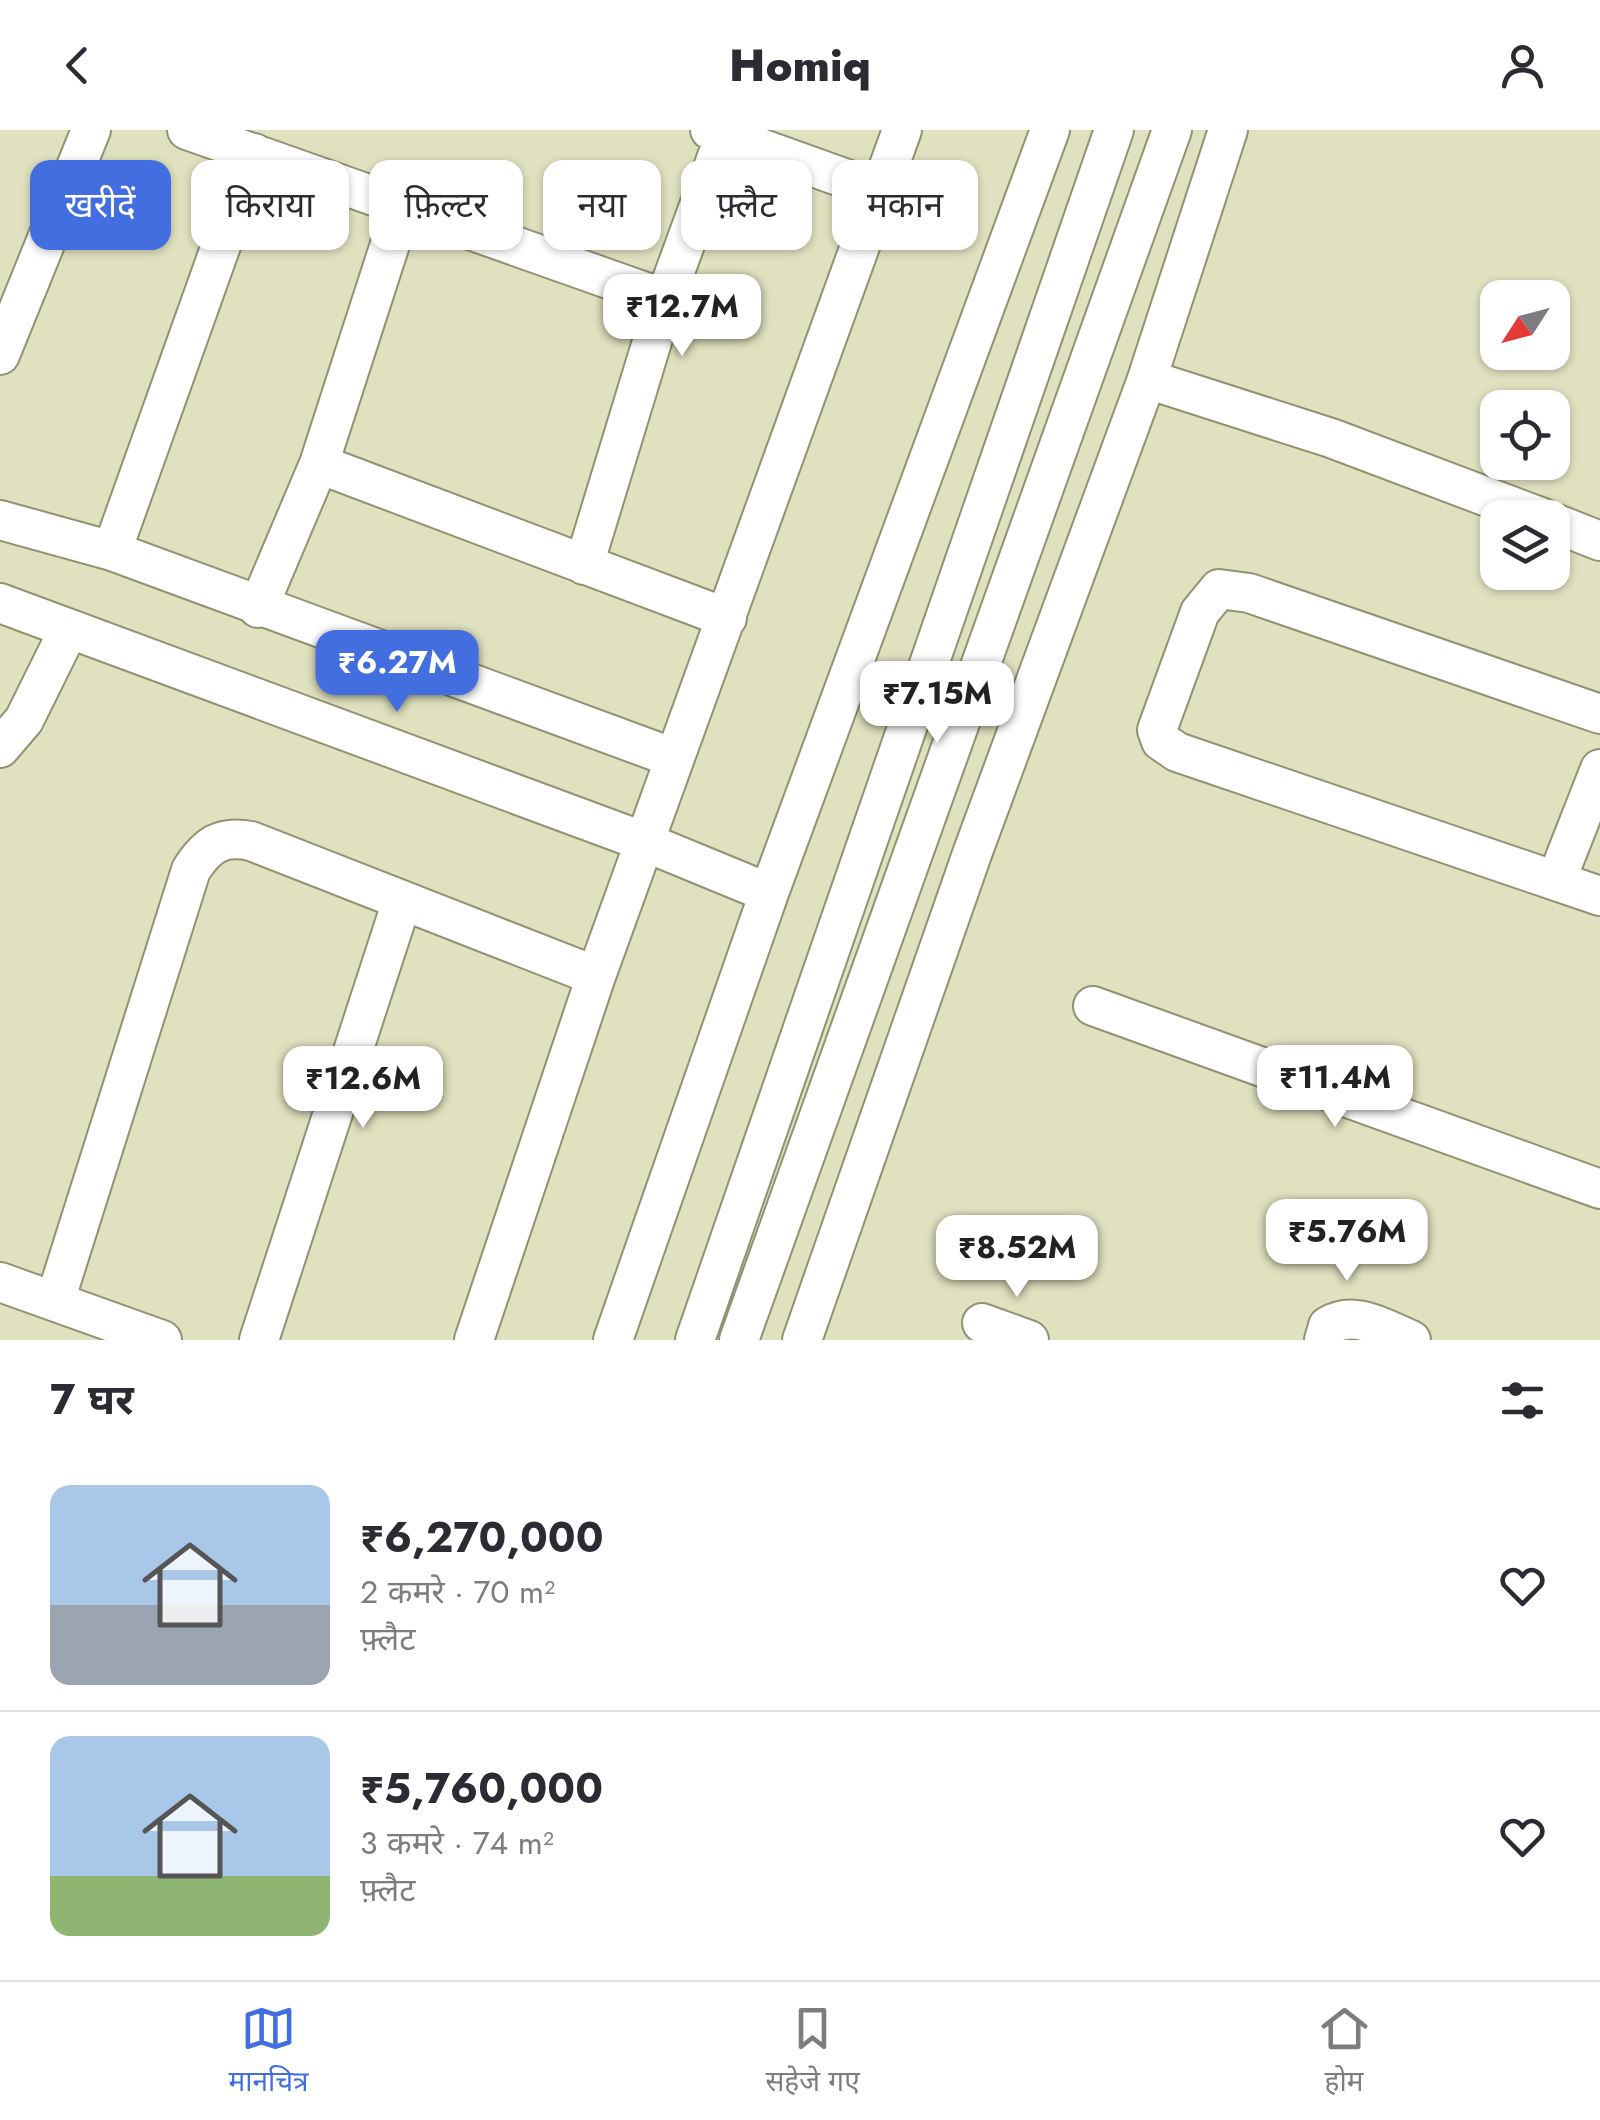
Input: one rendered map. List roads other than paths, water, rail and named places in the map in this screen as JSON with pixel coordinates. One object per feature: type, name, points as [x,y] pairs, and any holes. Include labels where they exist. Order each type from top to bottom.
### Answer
[{"type":"street","points":[[0,355],[91,130]]},
{"type":"street","points":[[188,130],[369,192]]},
{"type":"street","points":[[891,160],[902,130]]},
{"type":"street","points":[[613,1340],[769,893],[1050,130]]},
{"type":"street","points":[[695,1340],[1114,130]]},
{"type":"street","points":[[739,1340],[1172,130]]},
{"type":"street","points":[[802,1340],[972,854],[1147,379],[1228,130]]},
{"type":"street","points":[[584,565],[718,133],[832,174]]},
{"type":"street","points":[[112,551],[254,153]]},
{"type":"street","points":[[523,247],[666,298]]},
{"type":"street","points":[[258,608],[319,464],[389,250]]},
{"type":"street","points":[[474,1340],[596,976],[859,250]]},
{"type":"street","points":[[1147,379],[1331,438],[1495,500]]},
{"type":"street","points":[[319,464],[727,618]]},
{"type":"street","points":[[0,520],[112,551],[258,608],[674,758]]},
{"type":"street","points":[[1570,530],[1600,542]]},
{"type":"street","points":[[1600,714],[1249,594],[1219,588],[1200,612],[1157,730],[1162,740],[1178,752],[1600,896]]},
{"type":"street","points":[[0,603],[645,842],[769,893]]},
{"type":"street","points":[[0,748],[24,720],[68,629]]},
{"type":"street","points":[[1556,881],[1600,769]]},
{"type":"street","points":[[55,1301],[191,870],[205,849],[232,837],[251,841],[596,976]]},
{"type":"street","points":[[259,1340],[402,900]]},
{"type":"street","points":[[1093,1006],[1600,1188]]},
{"type":"street","points":[[0,1282],[162,1340]]},
{"type":"street","points":[[1324,1340],[1328,1326],[1341,1318],[1358,1319],[1411,1340]]},
{"type":"street","points":[[982,1323],[1030,1340]]}]
